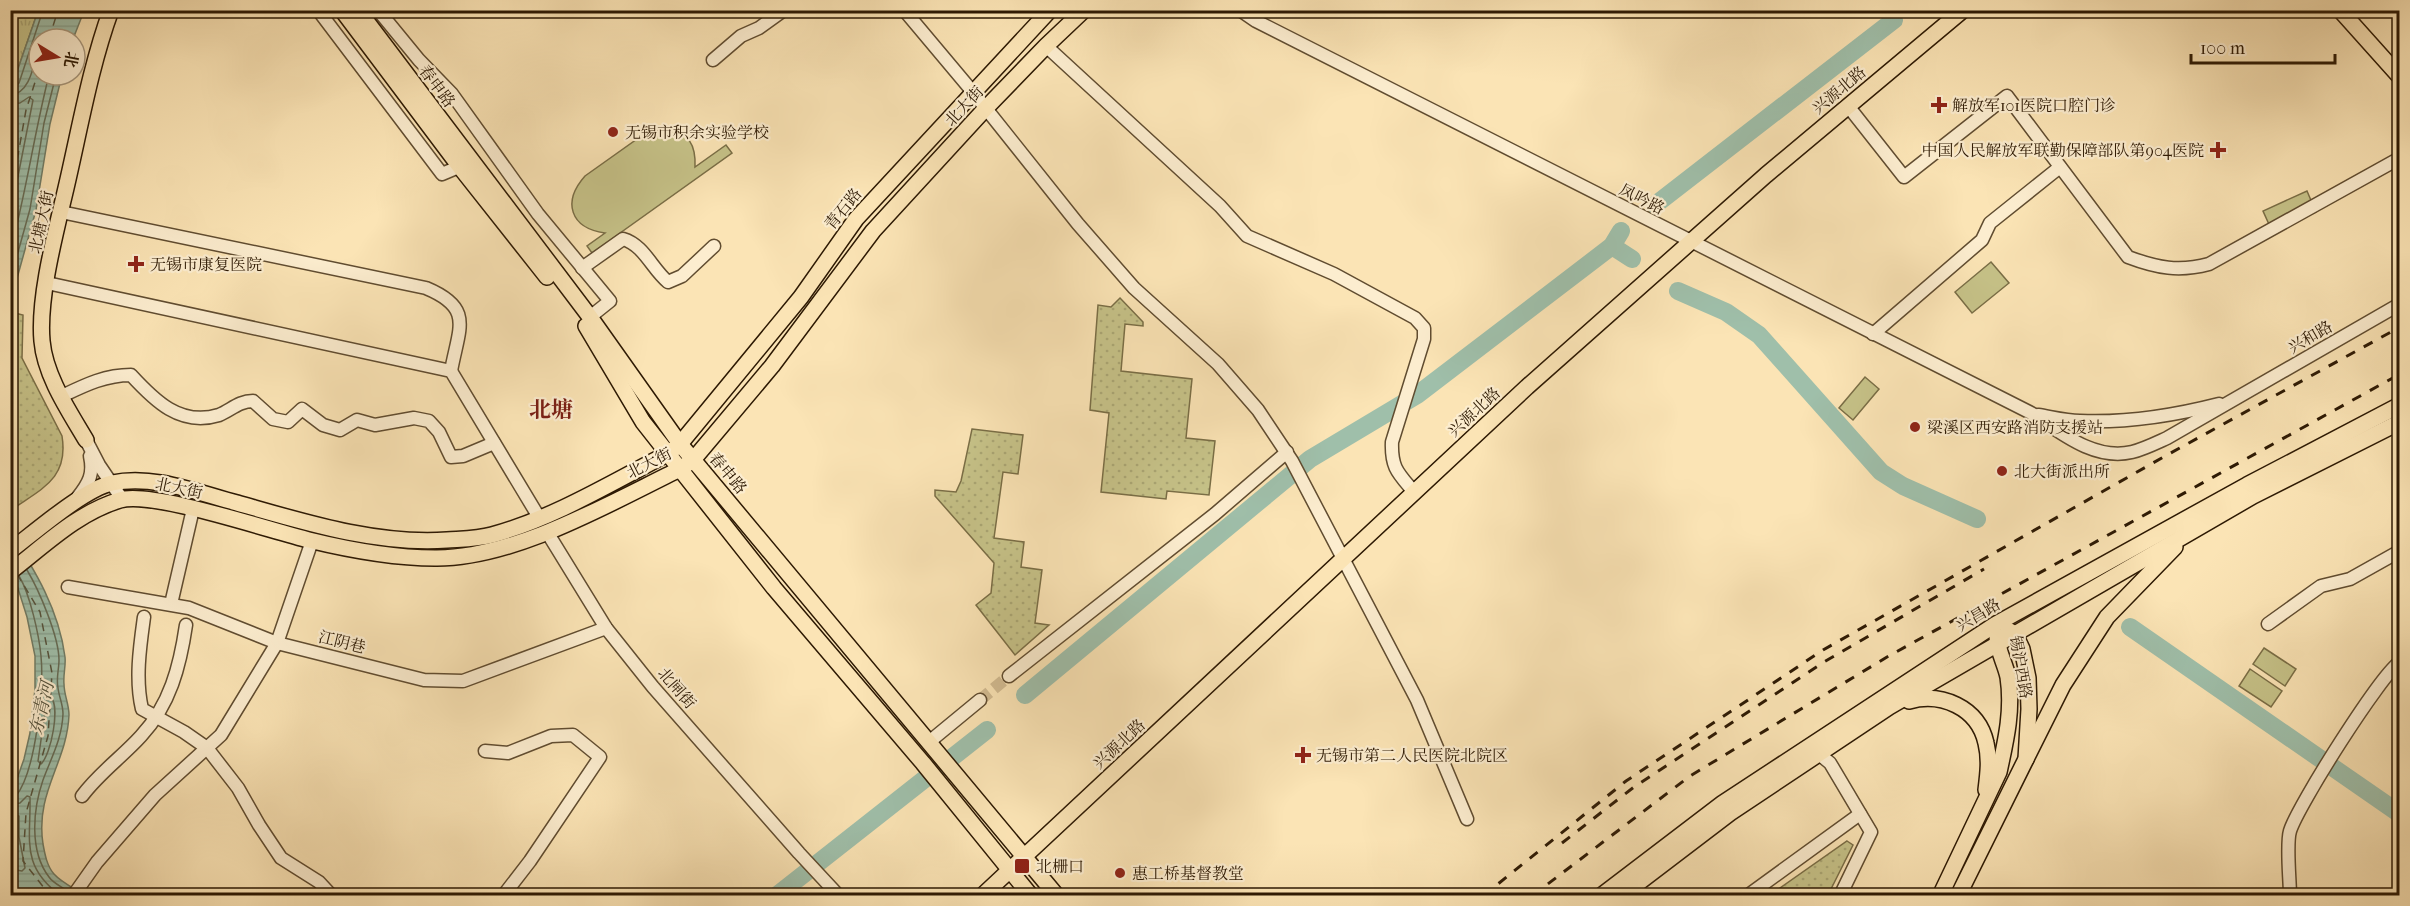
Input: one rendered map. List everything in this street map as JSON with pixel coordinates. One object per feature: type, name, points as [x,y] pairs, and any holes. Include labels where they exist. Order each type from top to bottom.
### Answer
[{"type":"main road","name":"北塘大街","points":[[86,440],[49,369],[42,343],[41,316],[92,72],[111,10]]},
{"type":"main road","points":[[342,10],[388,61]]},
{"type":"main road","points":[[358,10],[388,61]]},
{"type":"main road","name":"青石路","points":[[675,449],[801,297],[856,219],[972,91],[1050,10]]},
{"type":"main road","name":"北大街","points":[[10,572],[81,516],[122,499],[152,499],[312,541],[388,555],[436,558],[474,555],[680,469],[693,460],[772,366],[873,231],[986,108],[1084,10]]},
{"type":"main road","name":"兴源北路","points":[[982,896],[1527,387],[1690,242],[1963,10]]},
{"type":"main road","points":[[2340,10],[2400,77]]},
{"type":"main road","name":"春申路","points":[[388,61],[583,322],[644,422],[675,449],[693,460],[1057,896]]},
{"type":"main road","name":"春申路","points":[[466,164],[590,317],[675,449],[680,469],[774,588],[922,762],[1010,870],[1022,892]]},
{"type":"main road","name":"兴昌路","points":[[1601,896],[1723,803],[1996,624],[2247,485],[2400,405]]},
{"type":"main road","points":[[1621,896],[1730,813],[1889,707],[2253,496],[2400,422]]},
{"type":"main road","name":"北大街","points":[[10,550],[74,502],[111,483],[134,481],[164,484],[304,522],[395,539],[445,540],[489,536],[544,526],[675,449]]},
{"type":"main road","points":[[2026,759],[2063,685],[2107,617],[2171,550],[2212,519]]},
{"type":"main road","name":"锡沪西路","points":[[1958,896],[2026,759],[2028,678],[2022,649],[2015,634],[1996,624]]},
{"type":"main road","name":"锡沪西路","points":[[1940,896],[1999,772],[2010,720],[2008,681],[2005,663],[1997,644],[1996,624]]},
{"type":"main road","points":[[1889,707],[1911,700],[1936,697],[1963,709],[1974,720],[1986,740],[1989,758],[1984,804]]},
{"type":"main road","points":[[1022,892],[1037,872]]},
{"type":"street","points":[[318,10],[442,174],[466,164]]},
{"type":"street","points":[[378,10],[419,60],[452,94],[525,197],[610,301],[590,317]]},
{"type":"street","points":[[713,60],[741,36],[759,28],[784,10]]},
{"type":"street","points":[[904,10],[1126,280],[1218,364],[1258,410],[1307,489],[1417,700],[1467,819]]},
{"type":"street","name":"凤吟路","points":[[1240,10],[1256,21],[2031,413]]},
{"type":"street","points":[[1046,46],[1220,206],[1247,236],[1334,274],[1415,318],[1424,327],[1424,339],[1392,442],[1391,458],[1395,470],[1414,492]]},
{"type":"street","points":[[1848,106],[1904,177],[2007,96],[2128,256],[2151,265],[2187,270],[2209,264],[2400,158]]},
{"type":"street","points":[[1873,334],[1982,240],[1990,223],[2060,167]]},
{"type":"street","points":[[47,283],[451,370],[460,326],[460,314],[454,303],[426,288],[61,212]]},
{"type":"street","points":[[582,268],[623,239],[635,242],[660,275],[669,282],[682,276],[714,246]]},
{"type":"street","name":"兴和路","points":[[2237,399],[2400,304]]},
{"type":"street","name":"北闸街","points":[[451,370],[606,628],[653,687],[839,896]]},
{"type":"street","points":[[62,396],[94,381],[117,375],[131,375],[150,396],[170,412],[195,417],[218,415],[244,401],[253,401],[273,419],[288,422],[302,410],[323,425],[340,430],[357,420],[375,425],[414,418],[429,421],[439,432],[451,457],[463,456],[494,443]]},
{"type":"street","points":[[2031,413],[2079,421],[2117,419],[2184,413],[2237,399]]},
{"type":"street","points":[[2031,413],[2075,441],[2100,452],[2131,452],[2167,438],[2237,399]]},
{"type":"street","points":[[86,440],[122,499]]},
{"type":"street","name":"北塘大街","points":[[74,502],[89,482],[93,469],[86,440]]},
{"type":"street","points":[[1009,676],[1289,457]]},
{"type":"street","points":[[171,604],[193,509]]},
{"type":"street","points":[[73,896],[97,862],[155,795],[221,735],[278,643],[312,541]]},
{"type":"street","points":[[2268,624],[2321,586],[2350,579],[2400,551]]},
{"type":"street","name":"江阴巷","points":[[68,587],[189,608],[278,643],[424,680],[463,681],[606,628]]},
{"type":"street","points":[[144,617],[139,694],[142,709],[184,732],[207,748],[238,788],[281,858],[319,882],[332,896]]},
{"type":"street","points":[[82,796],[157,717],[172,687],[186,625]]},
{"type":"street","points":[[2290,896],[2289,832],[2315,783],[2373,693],[2400,662]]},
{"type":"street","points":[[929,742],[980,700]]},
{"type":"street","points":[[485,751],[508,753],[551,736],[573,735],[600,757],[530,861],[503,896]]},
{"type":"street","points":[[1819,753],[1830,763],[1871,832],[1840,896]]},
{"type":"street","points":[[1747,896],[1860,814]]},
{"type":"green space","points":[[11,11],[38,11],[32,27],[27,27],[27,43],[11,89]]},
{"type":"green space","points":[[666,129],[680,133],[690,141],[694,152],[695,167],[726,145],[732,153],[592,253],[587,246],[605,233],[584,226],[577,220],[572,204],[578,186],[585,176],[647,132]]},
{"type":"green space","points":[[2307,191],[2316,212],[2272,231],[2263,211]]},
{"type":"green space","points":[[1991,262],[2009,283],[1972,313],[1955,292]]},
{"type":"green space","points":[[1120,298],[1143,322],[1143,326],[1125,324],[1121,371],[1192,379],[1186,438],[1215,441],[1209,495],[1167,491],[1166,499],[1101,492],[1109,413],[1090,410],[1098,305],[1111,307]]},
{"type":"green space","points":[[11,312],[23,315],[22,358],[62,436],[63,451],[57,473],[50,481],[11,510]]},
{"type":"green space","points":[[1865,377],[1879,389],[1853,420],[1839,408]]},
{"type":"green space","points":[[972,429],[1023,435],[1018,474],[1003,472],[994,538],[1024,542],[1021,567],[1042,570],[1035,623],[1049,625],[1015,655],[976,605],[991,593],[994,563],[935,496],[935,490],[956,492],[961,481]]},
{"type":"green space","points":[[2264,648],[2296,669],[2285,686],[2253,664]]},
{"type":"green space","points":[[2250,669],[2282,691],[2271,707],[2239,686]]},
{"type":"green space","points":[[1847,841],[1853,845],[1828,895],[1770,895]]},
{"type":"water","points":[[38,11],[84,11],[78,27],[32,27]]},
{"type":"water","points":[[27,43],[27,87],[59,87],[50,124],[36,210],[11,300],[11,89]]},
{"type":"water","name":"东青河","points":[[10,532],[45,591],[57,623],[65,657],[64,688],[69,715],[67,732],[43,809],[43,844],[48,864],[54,874],[84,895],[19,895],[11,890],[11,796],[30,733],[35,689],[35,656],[27,617],[16,582],[11,574]]},
{"type":"waterway","points":[[1655,205],[1894,20]]},
{"type":"waterway","points":[[1025,695],[1310,459],[1417,395],[1612,246],[1621,231]]},
{"type":"waterway","points":[[1612,246],[1632,259]]},
{"type":"waterway","points":[[1678,291],[1726,312],[1759,335],[1881,472],[1903,486],[1977,519]]},
{"type":"waterway","points":[[2130,627],[2400,814]]},
{"type":"waterway","points":[[776,896],[987,730]]},
{"type":"ferry route","points":[[53,27],[58,10]]},
{"type":"ferry route","points":[[10,200],[26,110],[33,87]]},
{"type":"ferry route","points":[[17,574],[40,612],[52,673],[48,736],[26,813],[23,861],[48,893],[53,896]]},
{"type":"tunnel","points":[[980,700],[1009,676]]},
{"type":"railway","points":[[1483,896],[1626,781],[1823,650],[2167,455],[2400,327]]},
{"type":"railway","points":[[1532,896],[1690,776],[1887,657],[2400,374]]},
{"type":"railway","points":[[1562,843],[1634,787],[1824,662],[1984,569]]},
{"type":"place","name":"解放军101医院口腔门诊","points":[[1939,105]]},
{"type":"place","name":"无锡市积余实验学校","points":[[613,132]]},
{"type":"place","name":"中国人民解放军联勤保障部队第904医院","points":[[2218,150]]},
{"type":"place","name":"无锡市康复医院","points":[[136,264]]},
{"type":"place","name":"梁溪区西安路消防支援站","points":[[1915,427]]},
{"type":"place","name":"北大街派出所","points":[[2002,471]]},
{"type":"place","name":"无锡市第二人民医院北院区","points":[[1303,755]]},
{"type":"place","name":"北栅口","points":[[1022,866]]},
{"type":"place","name":"惠工桥基督教堂","points":[[1120,873]]},
{"type":"district","name":"北塘","points":[[551,410]]}]
